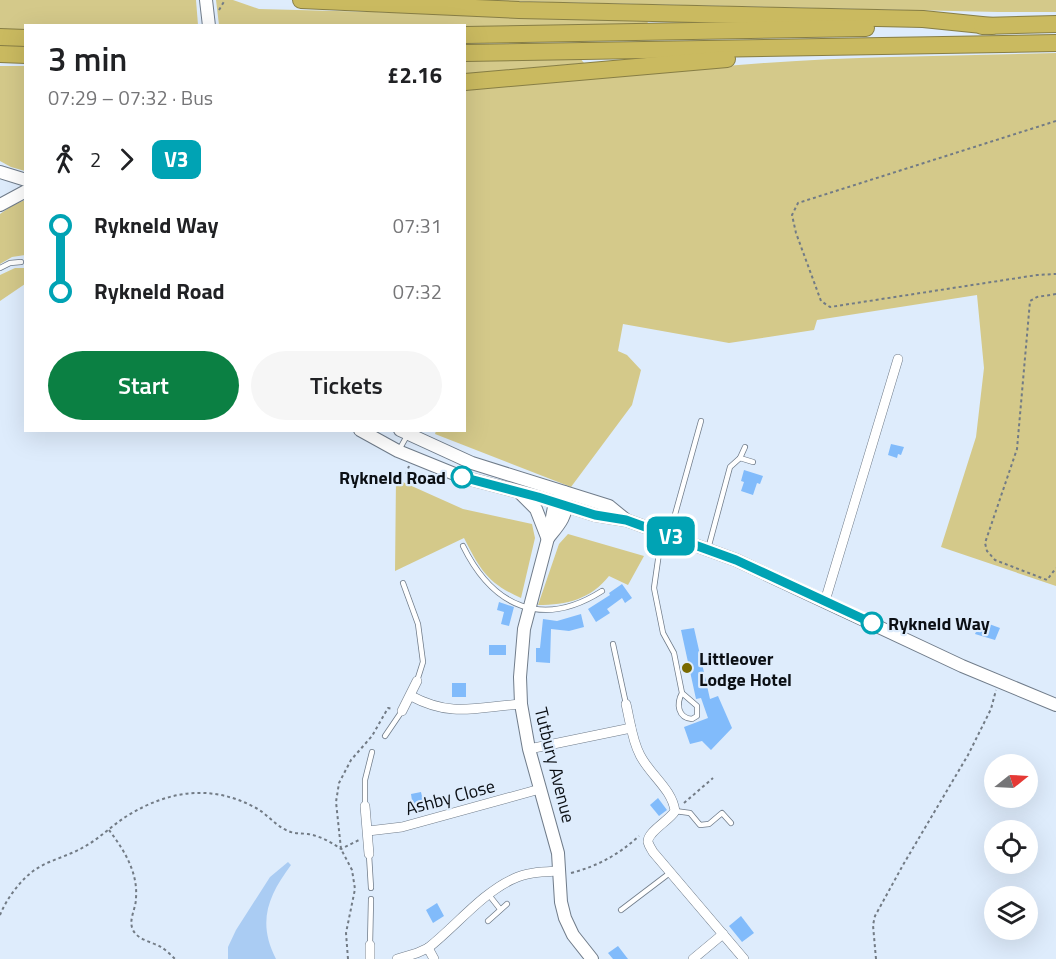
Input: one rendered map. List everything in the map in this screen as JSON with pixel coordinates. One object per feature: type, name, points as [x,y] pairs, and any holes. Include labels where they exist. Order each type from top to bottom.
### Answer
[{"type":"highway","points":[[301,0],[519,10],[923,19],[992,26]]},
{"type":"highway","points":[[466,35],[1056,24]]},
{"type":"highway","points":[[0,37],[24,38]]},
{"type":"highway","points":[[466,53],[1056,43]]},
{"type":"highway","points":[[466,82],[732,58],[817,47]]},
{"type":"street","points":[[206,0],[209,24]]},
{"type":"street","points":[[0,172],[24,179]]},
{"type":"street","points":[[0,205],[24,192]]},
{"type":"street","points":[[825,601],[898,359]]},
{"type":"street","points":[[364,432],[398,451],[462,477],[595,515],[626,520],[736,560],[998,682],[1056,705]]},
{"type":"street","points":[[404,432],[472,463],[609,506],[626,520]]},
{"type":"street","points":[[561,504],[564,492]]},
{"type":"street","points":[[520,493],[536,509],[548,538]]},
{"type":"street","name":"Tutbury Avenue","points":[[561,504],[562,521],[548,538],[528,608],[521,650],[521,704],[529,749],[554,837],[560,874],[561,902],[573,935],[586,957]]},
{"type":"street","points":[[402,711],[417,681]]},
{"type":"street","points":[[411,696],[428,705],[460,710],[521,704]]},
{"type":"street","points":[[626,704],[640,756],[668,793],[675,810],[671,818],[650,835],[648,842],[653,852],[744,959]]},
{"type":"street","points":[[529,749],[631,728]]},
{"type":"street","name":"Ashby Close","points":[[368,833],[402,827],[540,789]]},
{"type":"street","points":[[365,806],[369,854]]},
{"type":"street","points":[[397,959],[417,954],[428,948],[489,895],[513,879],[525,875],[560,874]]},
{"type":"street","points":[[693,959],[723,934]]},
{"type":"street","points":[[370,945],[370,959]]},
{"type":"street","points":[[428,948],[434,959]]},
{"type":"lane","points":[[0,268],[10,263],[21,262]]},
{"type":"lane","points":[[682,693],[697,706],[697,716],[692,719],[684,718],[678,704],[682,693],[674,653],[663,633],[654,588],[659,553],[668,535],[701,421]]},
{"type":"lane","points":[[398,451],[404,432]]},
{"type":"lane","points":[[707,550],[730,467],[740,458],[745,447]]},
{"type":"lane","points":[[740,458],[753,462]]},
{"type":"lane","points":[[464,546],[473,565],[497,593],[528,608],[546,611],[561,609],[578,605],[602,591]]},
{"type":"lane","points":[[404,583],[418,624],[423,662],[417,681]]},
{"type":"lane","points":[[613,644],[626,704]]},
{"type":"lane","points":[[385,736],[402,711]]},
{"type":"lane","points":[[365,806],[365,780],[372,752]]},
{"type":"lane","points":[[675,810],[690,813],[700,825],[709,824],[722,813],[731,824]]},
{"type":"lane","points":[[369,854],[371,888]]},
{"type":"lane","points":[[621,910],[671,872]]},
{"type":"lane","points":[[489,895],[500,909]]},
{"type":"lane","points":[[370,945],[371,898]]},
{"type":"lane","points":[[488,921],[507,904]]},
{"type":"path","points":[[1056,120],[798,203],[792,215],[796,233],[822,301],[830,307],[1036,275],[1056,274]]},
{"type":"path","points":[[1056,294],[1037,297],[1030,301],[1017,449],[985,543],[987,551],[994,560],[1047,580],[1056,568]]},
{"type":"path","points":[[876,959],[873,934],[875,916],[968,755],[991,709],[998,682]]},
{"type":"path","points":[[348,959],[346,933],[355,889],[352,870],[341,849],[336,802],[339,783],[351,760],[372,736],[388,708],[402,711]]},
{"type":"path","points":[[675,810],[713,778]]},
{"type":"path","points":[[0,915],[6,902],[21,883],[38,868],[87,846],[125,817],[158,800],[181,794],[218,794],[240,801],[258,809],[291,833],[321,837],[341,849]]},
{"type":"path","points":[[109,830],[125,851],[135,882],[136,898],[131,920],[132,929],[138,937],[162,948],[175,959]]},
{"type":"path","points":[[560,874],[592,867],[610,859],[644,832]]},
{"type":"path","points":[[341,849],[368,833]]},
{"type":"shaded area","points":[[0,0],[196,0],[198,24],[24,24],[24,29],[0,29]]},
{"type":"shaded area","points":[[216,0],[233,0],[259,9],[647,19],[648,24],[466,28],[466,24],[219,24]]},
{"type":"shaded area","points":[[464,0],[1056,0],[1056,12],[998,12]]},
{"type":"shaded area","points":[[1056,53],[1056,586],[941,547],[976,437],[984,368],[977,295],[817,320],[814,330],[729,343],[623,324],[618,351],[627,355],[641,370],[632,405],[571,487],[435,434],[436,432],[466,432],[466,89],[728,66],[874,58]]},
{"type":"shaded area","points":[[580,58],[584,63],[466,74],[466,61]]},
{"type":"shaded area","points":[[0,66],[24,66],[24,171],[0,161]]},
{"type":"shaded area","points":[[24,200],[24,255],[12,257],[0,264],[0,214]]},
{"type":"shaded area","points":[[15,268],[24,268],[24,285],[0,301],[0,275]]},
{"type":"shaded area","points":[[396,479],[463,509],[532,524],[535,538],[521,598],[492,581],[464,538],[395,571]]},
{"type":"shaded area","points":[[568,534],[644,556],[628,585],[609,576],[594,590],[578,599],[559,604],[538,605],[559,544]]},
{"type":"water","points":[[288,862],[291,865],[271,899],[266,921],[270,946],[276,959],[228,959],[228,947],[236,930],[270,877]]},
{"type":"building","points":[[891,444],[904,447],[897,458],[888,455]]},
{"type":"building","points":[[744,470],[763,476],[760,484],[757,483],[753,495],[741,491]]},
{"type":"building","points":[[622,584],[632,598],[625,603],[622,598],[607,609],[610,613],[596,622],[588,609]]},
{"type":"building","points":[[499,602],[514,607],[509,626],[501,624],[504,612],[497,610]]},
{"type":"building","points":[[581,614],[584,627],[569,631],[551,629],[550,663],[536,662],[536,648],[540,648],[543,619],[557,621]]},
{"type":"building","points":[[981,621],[1000,628],[995,640],[975,634]]},
{"type":"building","points":[[694,628],[710,699],[718,696],[732,728],[711,750],[702,741],[690,744],[684,727],[708,718],[701,698],[696,699],[681,630]]},
{"type":"building","points":[[489,645],[506,645],[506,655],[489,655]]},
{"type":"building","points":[[452,683],[466,683],[466,697],[452,697]]},
{"type":"building","points":[[421,792],[424,805],[413,807],[411,794]]},
{"type":"building","points":[[658,798],[667,810],[659,816],[650,805]]},
{"type":"building","points":[[437,903],[444,916],[433,923],[426,910]]},
{"type":"building","points":[[741,916],[754,933],[742,942],[729,926]]},
{"type":"building","points":[[618,946],[628,959],[613,959],[608,953]]},
{"type":"bus line","name":"V3","points":[[462,477],[595,515],[626,520],[736,560],[872,623]]},
{"type":"place","name":"Rykneld Road","points":[[462,477]]},
{"type":"place","name":"Rykneld Way","points":[[872,623]]},
{"type":"place","name":"Littleover Lodge Hotel","points":[[687,668]]}]
